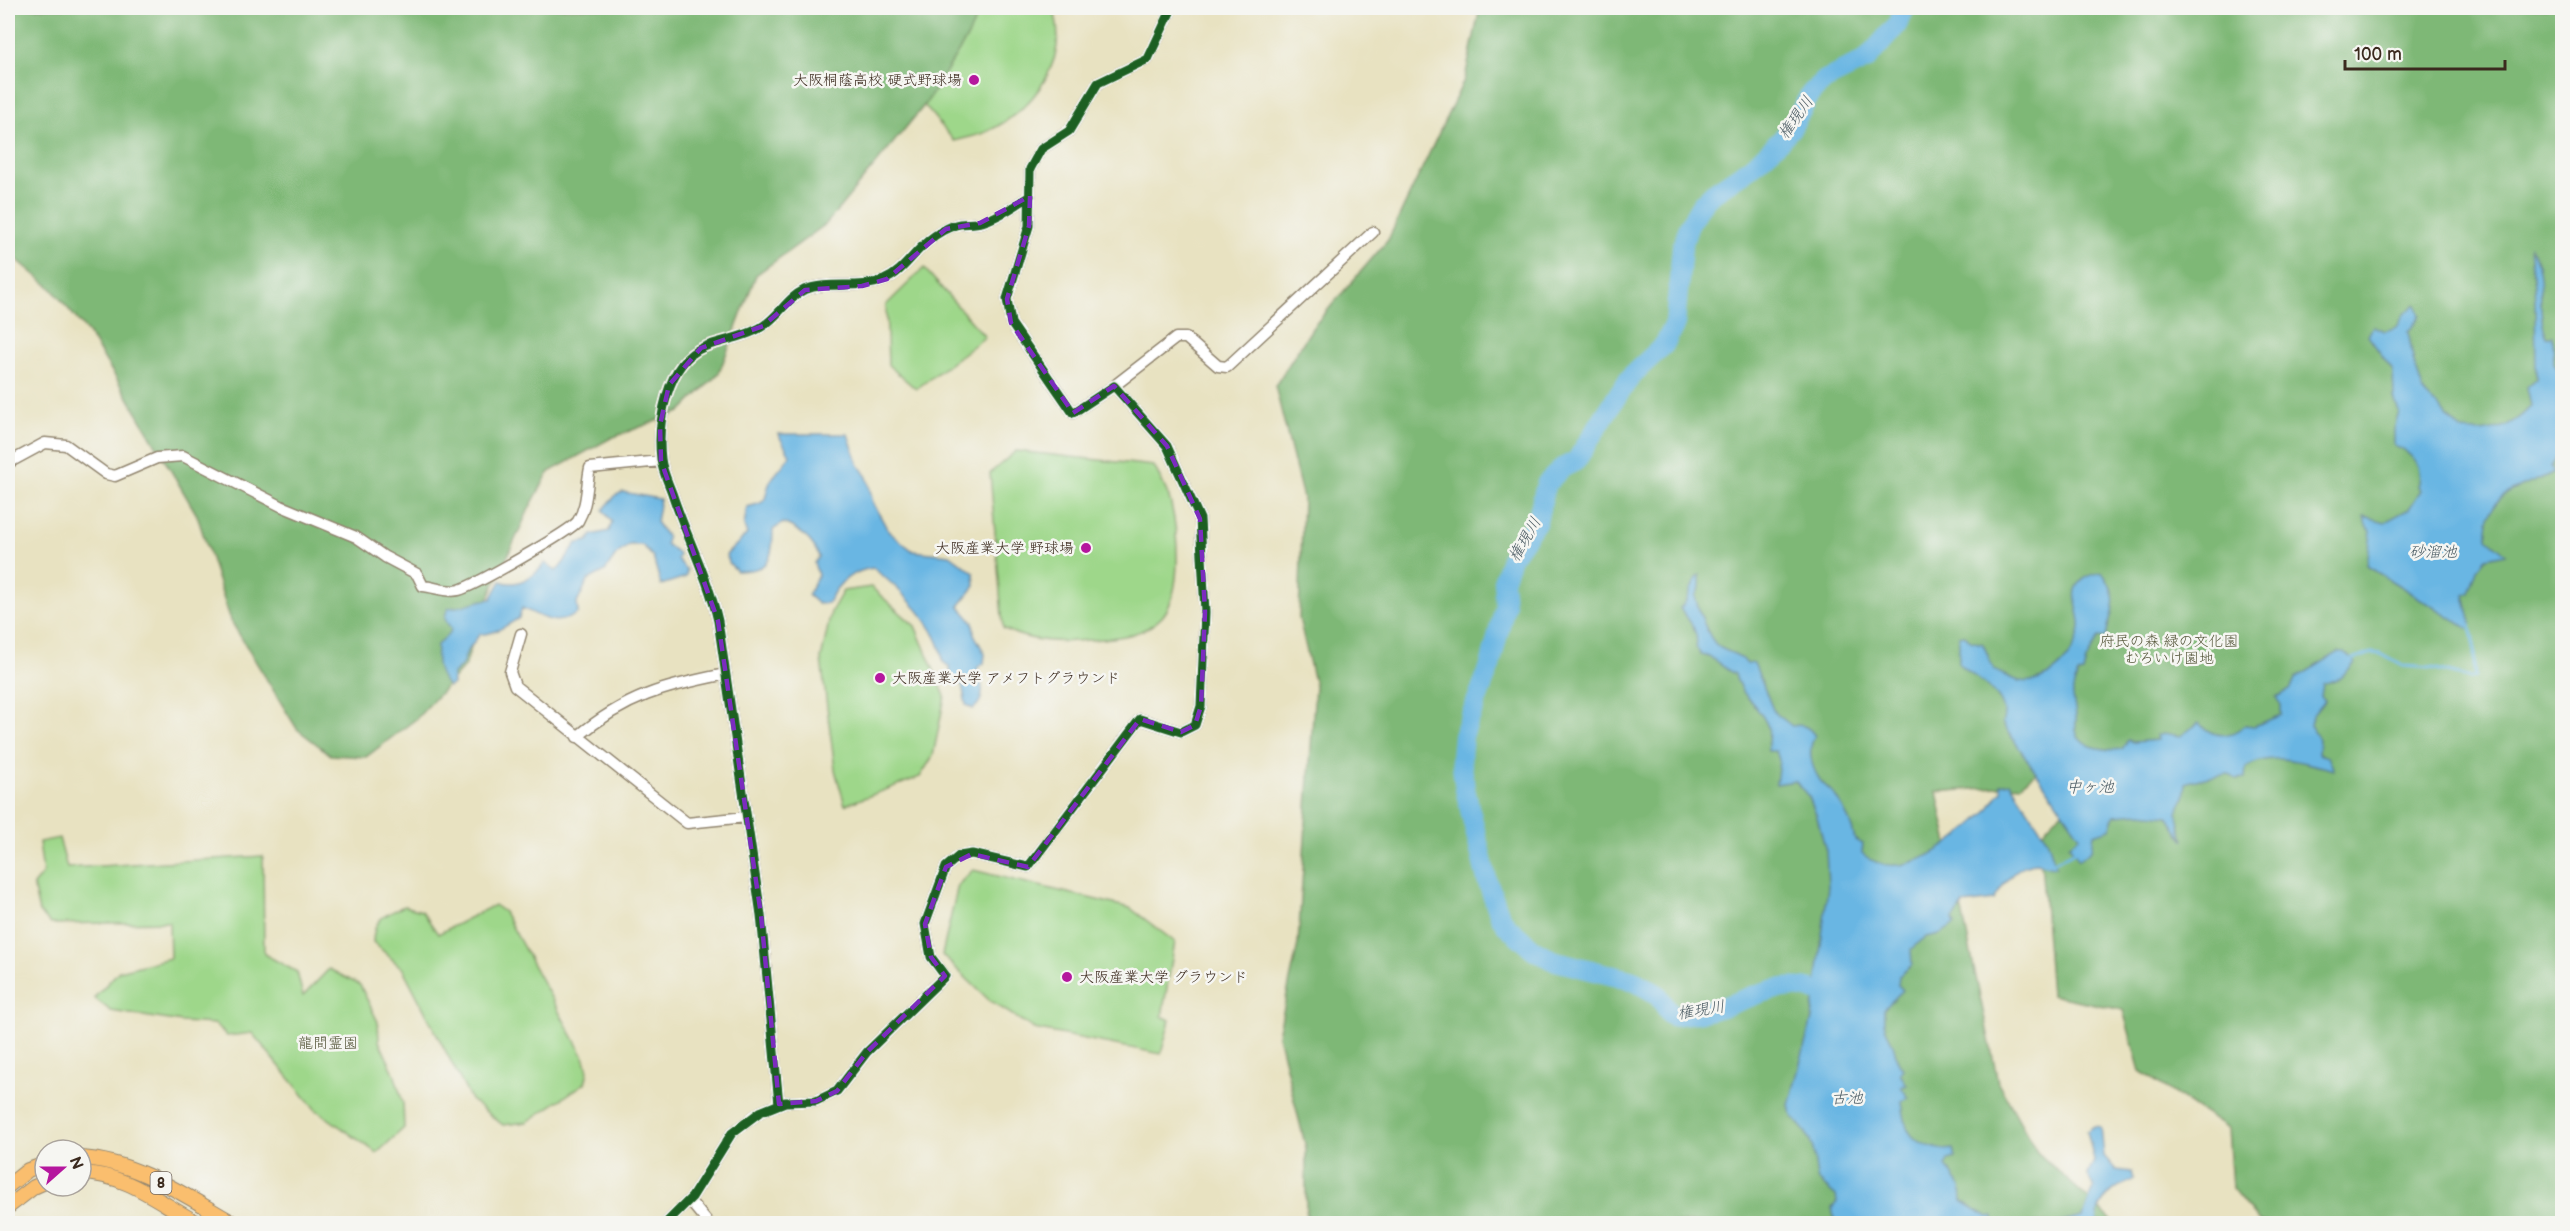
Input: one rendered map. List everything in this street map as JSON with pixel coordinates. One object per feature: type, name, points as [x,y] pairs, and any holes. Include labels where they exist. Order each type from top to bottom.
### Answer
[{"type":"main road","name":"8","points":[[93,1159],[105,1160],[135,1170],[236,1224]]},
{"type":"main road","points":[[8,1186],[33,1168]]},
{"type":"main road","name":"8","points":[[93,1174],[102,1174],[140,1187],[200,1224]]},
{"type":"main road","points":[[8,1207],[33,1187]]},
{"type":"street","points":[[1172,8],[1148,59],[1098,83],[1069,131],[1041,148],[1030,169],[1029,226],[1006,299],[1011,323],[1073,413],[1114,386],[1176,338],[1186,338],[1218,366],[1227,367],[1373,232]]},
{"type":"street","points":[[779,1104],[761,915],[713,600],[684,531],[661,461],[660,425],[669,385],[687,359],[700,348],[763,326],[793,297],[805,290],[822,287],[862,286],[887,279],[903,268],[928,241],[946,229],[959,224],[980,223],[1008,211],[1030,196]]},
{"type":"street","points":[[665,1224],[689,1200],[732,1133],[760,1112],[779,1104],[816,1101],[837,1091],[867,1052],[945,976],[931,957],[925,924],[945,867],[959,856],[972,854],[1028,867],[1140,719],[1181,732],[1195,725],[1202,706],[1205,612],[1200,519],[1167,446],[1114,386]]},
{"type":"street","points":[[8,464],[45,443],[66,445],[106,474],[115,476],[158,458],[183,456],[281,506],[356,537],[385,557],[417,574],[423,586],[448,591],[460,590],[486,578],[563,535],[577,522],[587,502],[590,468],[661,461]]},
{"type":"street","points":[[521,634],[510,672],[515,686],[577,737],[687,823],[746,817]]},
{"type":"street","points":[[577,737],[623,704],[674,684],[726,674]]},
{"type":"street","points":[[689,1200],[709,1224]]},
{"type":"highlighted area","points":[[1030,196],[1029,226],[1007,299],[1011,323],[1073,413],[1114,386],[1167,446],[1200,519],[1205,612],[1201,706],[1195,725],[1181,732],[1140,719],[1028,867],[972,854],[946,867],[925,924],[931,957],[945,976],[867,1052],[837,1091],[816,1101],[779,1104],[761,915],[718,621],[661,461],[660,425],[669,385],[701,348],[763,326],[805,290],[862,286],[887,279],[946,229],[980,223]]},
{"type":"green space","points":[[8,8],[981,8],[967,38],[927,102],[826,224],[756,275],[719,373],[680,412],[611,438],[549,472],[529,509],[483,610],[465,666],[416,719],[366,757],[331,755],[297,729],[231,621],[197,515],[126,394],[89,334],[52,289],[8,252]]},
{"type":"green space","name":"大阪桐蔭高校 硬式野球場","points":[[881,8],[1053,8],[1057,27],[1057,46],[1052,65],[1044,82],[1019,111],[986,132],[954,141],[858,26]]},
{"type":"green space","name":"府民の森 緑の文化園 むろいけ園地","points":[[1480,8],[2562,8],[2562,1223],[2260,1223],[2232,1188],[2228,1129],[2140,1071],[2123,1010],[2051,995],[2039,835],[2096,777],[2068,746],[2021,785],[1937,792],[1998,1082],[2037,1152],[2115,1223],[1309,1223],[1306,1212],[1306,1148],[1278,1035],[1298,944],[1315,686],[1299,618],[1303,498],[1275,386],[1313,327],[1388,240],[1465,78]]},
{"type":"green space","points":[[924,268],[985,337],[916,389],[888,365],[886,305]]},
{"type":"green space","name":"大阪産業大学 野球場","points":[[1016,451],[1154,466],[1171,504],[1176,531],[1177,562],[1176,578],[1169,606],[1154,624],[1128,635],[1067,641],[1034,639],[1003,628],[990,473]]},
{"type":"green space","name":"大阪産業大学 アメフトグラウンド","points":[[871,587],[915,626],[945,696],[933,756],[920,777],[845,805],[835,770],[821,659],[831,612],[843,591]]},
{"type":"green space","name":"龍間霊園","points":[[59,838],[67,868],[263,856],[264,954],[297,972],[303,996],[329,969],[360,985],[378,1022],[379,1041],[394,1073],[403,1103],[404,1128],[377,1153],[315,1109],[252,1033],[227,1036],[215,1024],[182,1022],[111,1011],[94,998],[119,971],[170,958],[169,922],[51,924],[39,912],[33,885],[43,873],[39,842]]},
{"type":"green space","name":"大阪産業大学 グラウンド","points":[[973,870],[1130,908],[1175,942],[1162,1016],[1170,1020],[1161,1054],[1034,1029],[989,1000],[942,955],[958,885]]},
{"type":"green space","points":[[494,905],[504,912],[585,1059],[588,1071],[585,1083],[527,1122],[503,1125],[471,1100],[403,969],[373,942],[375,927],[381,918],[404,906],[422,911],[438,934]]},
{"type":"water","name":"砂溜池","points":[[2530,247],[2539,268],[2543,326],[2547,337],[2553,335],[2554,364],[2562,375],[2562,449],[2551,467],[2554,472],[2507,494],[2492,510],[2488,522],[2487,538],[2506,554],[2486,558],[2477,569],[2469,593],[2464,595],[2471,624],[2468,628],[2367,566],[2371,531],[2366,526],[2364,516],[2385,522],[2409,509],[2421,490],[2418,487],[2418,467],[2412,457],[2394,446],[2394,429],[2399,412],[2394,398],[2393,371],[2368,336],[2373,326],[2385,331],[2397,327],[2404,314],[2416,304],[2420,316],[2408,332],[2414,363],[2424,393],[2462,431],[2482,432],[2509,424],[2531,406],[2527,387],[2536,379],[2535,297]]},
{"type":"water","points":[[778,434],[848,434],[858,464],[867,477],[873,503],[889,532],[913,551],[950,555],[974,573],[975,586],[959,606],[973,622],[974,634],[985,654],[984,663],[977,668],[982,685],[982,696],[973,709],[966,705],[962,684],[951,682],[950,667],[943,662],[935,635],[927,622],[895,586],[873,568],[851,575],[840,584],[828,603],[818,604],[808,595],[818,575],[814,563],[819,557],[817,551],[805,536],[783,523],[773,530],[772,549],[763,566],[757,569],[737,571],[730,564],[726,555],[747,534],[744,526],[747,507],[765,499],[770,482],[790,455]]},
{"type":"water","points":[[623,492],[660,499],[656,522],[667,537],[666,544],[679,554],[677,559],[687,570],[686,577],[661,585],[653,557],[642,545],[629,545],[616,555],[605,571],[588,580],[577,603],[578,613],[570,618],[550,620],[522,608],[519,618],[510,624],[495,631],[480,634],[467,651],[462,665],[452,675],[453,684],[449,687],[439,673],[437,645],[450,633],[451,628],[445,618],[449,608],[491,599],[501,581],[513,583],[525,580],[545,563],[556,571],[577,543],[588,541],[592,535],[609,531],[612,522],[603,510],[616,495]]},
{"type":"water","name":"中ヶ池","points":[[2102,572],[2114,598],[2106,638],[2099,637],[2086,661],[2083,673],[2078,674],[2073,694],[2077,734],[2084,743],[2096,748],[2117,750],[2122,749],[2128,740],[2133,742],[2158,740],[2157,735],[2164,733],[2180,736],[2199,723],[2210,732],[2221,735],[2233,733],[2245,725],[2254,726],[2281,715],[2281,706],[2276,697],[2290,690],[2296,678],[2339,652],[2344,652],[2355,663],[2340,678],[2323,684],[2321,696],[2325,700],[2312,716],[2310,725],[2319,739],[2318,754],[2328,757],[2334,770],[2290,760],[2267,759],[2246,767],[2245,778],[2236,779],[2229,774],[2186,783],[2184,798],[2177,812],[2184,841],[2168,816],[2141,813],[2115,815],[2110,829],[2094,834],[2092,849],[2079,860],[2069,845],[2080,836],[2002,723],[2004,713],[2002,705],[1991,689],[1959,663],[1959,636],[1965,635],[1971,641],[1983,644],[1994,670],[2020,681],[2042,678],[2052,673],[2068,657],[2078,637],[2080,622],[2075,595],[2080,582],[2086,577]]},
{"type":"water","name":"古池","points":[[1700,575],[1700,587],[1695,596],[1707,631],[1719,647],[1738,656],[1747,664],[1754,663],[1774,712],[1792,726],[1805,726],[1813,733],[1815,736],[1811,747],[1811,758],[1814,769],[1820,780],[1843,807],[1855,840],[1863,844],[1862,853],[1877,862],[1893,865],[1910,863],[1927,856],[1944,847],[1973,824],[2002,791],[2000,784],[2010,782],[2047,839],[2056,867],[2037,863],[2029,864],[2017,870],[2006,881],[1994,900],[1964,904],[1953,919],[1955,924],[1940,934],[1926,937],[1911,949],[1912,965],[1899,976],[1898,985],[1903,990],[1884,1009],[1885,1027],[1894,1046],[1898,1062],[1903,1069],[1900,1073],[1907,1085],[1901,1087],[1909,1098],[1902,1101],[1908,1130],[1921,1143],[1941,1149],[1953,1149],[1955,1158],[1949,1160],[1946,1166],[1961,1187],[1962,1201],[1988,1217],[1994,1216],[1994,1223],[1835,1223],[1832,1208],[1837,1202],[1836,1196],[1818,1180],[1812,1146],[1806,1133],[1793,1117],[1789,1105],[1812,1018],[1828,886],[1826,851],[1809,797],[1795,781],[1776,784],[1779,760],[1776,751],[1768,751],[1769,729],[1765,720],[1741,688],[1735,674],[1701,655],[1696,647],[1695,631],[1680,608],[1687,600]]},
{"type":"water","points":[[2094,1126],[2101,1127],[2104,1156],[2116,1170],[2132,1172],[2134,1180],[2120,1186],[2107,1196],[2099,1209],[2098,1223],[2058,1223],[2083,1217],[2094,1187],[2088,1176],[2094,1161],[2087,1131]]},
{"type":"waterway","name":"権現川","points":[[1819,992],[1792,987],[1780,988],[1713,1010],[1672,1016],[1657,994],[1634,981],[1552,960],[1533,949],[1508,927],[1500,916],[1487,880],[1465,789],[1461,758],[1463,736],[1490,666],[1505,606],[1503,581],[1511,558],[1537,521],[1546,484],[1562,468],[1576,461],[1633,374],[1664,345],[1675,324],[1682,247],[1688,227],[1701,205],[1713,193],[1750,168],[1781,140],[1792,127],[1811,93],[1825,80],[1866,60],[1897,25],[1905,8]]},
{"type":"waterway","points":[[2349,661],[2372,653],[2381,654],[2403,666],[2432,668],[2471,678],[2475,676],[2474,643],[2469,624]]},
{"type":"waterway","points":[[2051,864],[2077,850]]},
{"type":"cycle path","points":[[665,1224],[692,1197],[732,1133],[760,1112],[785,1102],[816,1101],[837,1091],[867,1052],[945,976],[931,957],[925,924],[946,867],[959,856],[972,854],[1028,867],[1140,719],[1181,732],[1195,725],[1201,706],[1205,612],[1200,519],[1167,446],[1114,386],[1073,413],[1011,323],[1007,299],[1029,226],[1030,169],[1041,149],[1069,131],[1098,83],[1148,59],[1172,8]]},
{"type":"cycle path","points":[[779,1104],[761,915],[718,621],[709,588],[662,463],[661,429],[667,396],[681,366],[691,355],[704,347],[757,330],[769,322],[798,293],[814,287],[864,284],[884,280],[897,272],[931,238],[943,231],[960,224],[989,220],[1030,196]]},
{"type":"place","name":"大阪桐蔭高校 硬式野球場","points":[[974,80]]},
{"type":"place","name":"大阪産業大学 野球場","points":[[1086,548]]},
{"type":"place","name":"大阪産業大学 アメフトグラウンド","points":[[880,678]]},
{"type":"place","name":"大阪産業大学 グラウンド","points":[[1067,977]]}]
